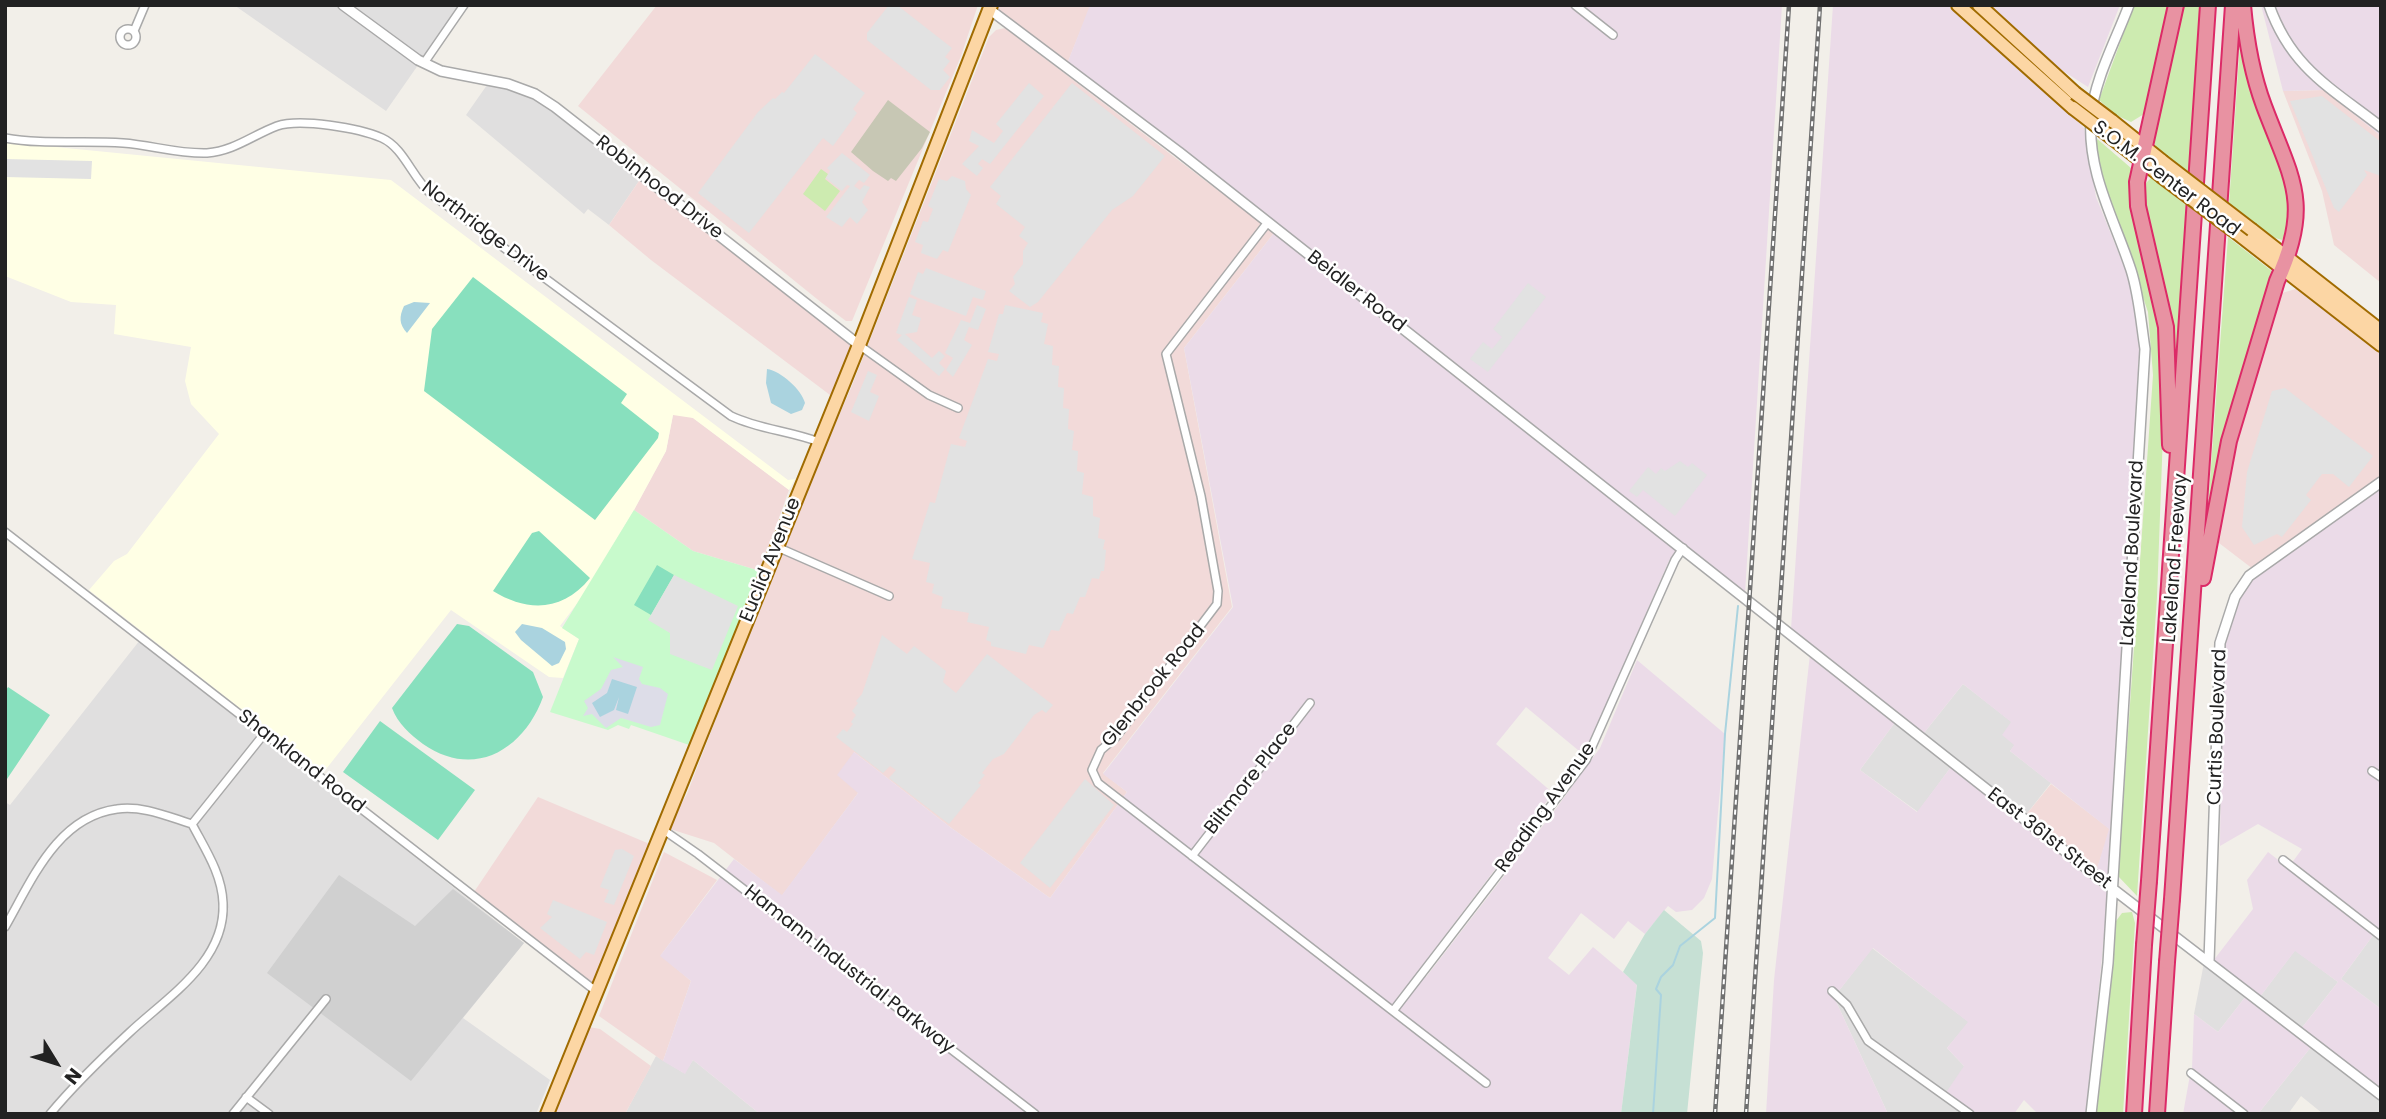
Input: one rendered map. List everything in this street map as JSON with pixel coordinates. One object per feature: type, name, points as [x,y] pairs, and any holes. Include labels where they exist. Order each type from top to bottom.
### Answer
[{"type":"highway","points":[[2162,698],[2160,658],[2170,381],[2166,327],[2138,206],[2142,153],[2176,5]]},
{"type":"highway","name":"Lakeland Freeway","points":[[2134,1114],[2208,5]]},
{"type":"highway","name":"Lakeland Freeway","points":[[2157,1114],[2233,5]]},
{"type":"highway","points":[[2188,669],[2229,441],[2285,263],[2295,218],[2295,187],[2287,159],[2263,104],[2246,38],[2243,5]]},
{"type":"highway","points":[[2129,1114],[2137,1072]]},
{"type":"main road","name":"S.O.M. Center Road","points":[[1958,5],[2073,108],[2112,138],[2162,161],[2252,230],[2285,263],[2381,345]]},
{"type":"main road","name":"S.O.M. Center Road","points":[[1979,5],[2076,93],[2112,121],[2161,177],[2252,244],[2285,263],[2381,331]]},
{"type":"main road","name":"Euclid Avenue","points":[[547,1114],[859,345],[990,7]]},
{"type":"street","points":[[134,31],[145,5]]},
{"type":"street","name":"Robinhood Drive","points":[[342,5],[424,63],[460,77],[508,84],[535,94],[555,107],[859,345],[929,395],[958,408]]},
{"type":"street","points":[[424,63],[464,5]]},
{"type":"street","points":[[1575,5],[1613,36]]},
{"type":"street","name":"Lakeland Boulevard","points":[[2091,1114],[2113,889],[2145,349],[2132,273],[2093,169],[2091,140],[2092,113],[2099,87],[2129,5]]},
{"type":"street","points":[[2269,5],[2289,50],[2312,74],[2381,127]]},
{"type":"street","name":"Beidler Road","points":[[990,7],[1721,578]]},
{"type":"street","name":"Northridge Drive","points":[[5,138],[128,143],[179,153],[209,153],[240,145],[275,127],[293,122],[382,138],[395,147],[412,174],[430,193],[731,416],[748,424],[789,431],[819,442]]},
{"type":"street","name":"Glenbrook Road","points":[[1268,222],[1166,355],[1201,496],[1218,591],[1216,608],[1116,737],[1101,750],[1091,770],[1098,783],[1486,1083]]},
{"type":"street","name":"Curtis Boulevard","points":[[2208,961],[2220,643],[2226,619],[2249,576],[2381,482]]},
{"type":"street","name":"Shankland Road","points":[[5,532],[597,992]]},
{"type":"street","points":[[777,547],[889,596]]},
{"type":"street","name":"Reading Avenue","points":[[1393,1010],[1586,760],[1675,560],[1683,548]]},
{"type":"street","name":"East 361st Street","points":[[1721,578],[2113,889],[2381,1095]]},
{"type":"street","name":"Biltmore Place","points":[[1192,856],[1310,703]]},
{"type":"street","points":[[192,824],[264,734]]},
{"type":"street","points":[[2372,771],[2381,777]]},
{"type":"street","points":[[5,927],[58,839],[85,821],[117,809],[146,811],[192,824],[220,882],[223,905],[213,947],[180,988],[107,1054],[50,1114]]},
{"type":"street","name":"Hamann Industrial Parkway","points":[[662,829],[698,853],[1035,1114]]},
{"type":"street","points":[[2283,860],[2381,936]]},
{"type":"street","points":[[1832,991],[1847,1005],[1868,1041],[1970,1114]]},
{"type":"street","points":[[233,1114],[326,999]]},
{"type":"street","points":[[2192,1073],[2244,1114]]},
{"type":"street","points":[[246,1097],[269,1114]]},
{"type":"shaded area","points":[[234,5],[460,5],[386,111]]},
{"type":"shaded area","points":[[657,5],[978,5],[961,56],[852,321],[846,321],[822,303],[578,106]]},
{"type":"shaded area","points":[[889,5],[897,5],[952,48],[945,57],[950,61],[943,70],[950,77],[940,90],[931,90],[867,40],[867,33]]},
{"type":"shaded area","points":[[995,5],[1091,5],[1067,64],[994,9]]},
{"type":"shaded area","points":[[1090,5],[1782,5],[1745,593],[1374,299],[1067,64]]},
{"type":"shaded area","points":[[1833,5],[1948,5],[2084,128],[2096,197],[2128,276],[2140,340],[2108,880],[2096,872],[2109,829],[2010,751],[2014,745],[2002,735],[2011,722],[1963,684],[1924,733],[1791,629]]},
{"type":"shaded area","points":[[1990,5],[2120,5],[2088,87],[2060,69]]},
{"type":"shaded area","points":[[2261,5],[2381,5],[2381,136],[2324,90],[2283,91]]},
{"type":"shaded area","points":[[1005,28],[1274,233],[1184,348],[1232,607],[1103,773],[1127,792],[1050,898],[950,827],[854,752],[858,793],[782,896],[714,843],[667,828],[687,794],[786,537],[851,388],[989,37],[996,30]]},
{"type":"shaded area","points":[[815,54],[865,93],[853,109],[857,113],[833,146],[823,138],[749,233],[698,193],[758,112],[773,98],[784,93]]},
{"type":"shaded area","points":[[1029,83],[1044,96],[990,164],[982,159],[978,164],[983,168],[977,176],[962,164],[979,146],[969,141],[972,130],[994,143],[1003,131],[996,124]]},
{"type":"shaded area","points":[[1072,83],[1165,156],[1133,196],[1112,210],[1038,302],[1030,307],[1009,291],[1015,284],[1013,277],[1023,264],[1023,251],[1028,243],[1019,236],[1025,227],[996,204],[1001,196],[990,187]]},
{"type":"shaded area","points":[[487,85],[511,89],[540,101],[641,178],[609,225],[588,209],[584,214],[466,115]]},
{"type":"shaded area","points":[[2324,90],[2381,136],[2381,283],[2334,245],[2322,191],[2283,91]]},
{"type":"shaded area","points":[[2322,96],[2381,142],[2381,176],[2364,170],[2367,175],[2339,212],[2334,208],[2290,101]]},
{"type":"shaded area","points":[[888,100],[930,132],[922,148],[896,181],[891,178],[888,181],[851,152]]},
{"type":"shaded area","points":[[5,142],[391,180],[788,480],[795,479],[789,490],[693,418],[673,415],[666,451],[582,597],[560,626],[579,639],[563,678],[549,677],[451,610],[323,773],[89,590],[114,561],[127,554],[219,434],[191,404],[185,381],[191,347],[114,334],[116,305],[71,302],[5,276]]},
{"type":"shaded area","points":[[842,153],[870,175],[864,183],[859,180],[854,186],[860,190],[864,185],[870,187],[862,202],[868,210],[857,224],[850,217],[842,227],[826,217],[850,186],[847,185],[842,191],[826,178],[830,171],[827,168]]},
{"type":"shaded area","points":[[5,159],[92,161],[91,179],[5,177]]},
{"type":"shaded area","points":[[952,176],[965,181],[966,189],[971,195],[948,252],[943,250],[937,259],[921,253],[923,245],[915,242],[923,221],[928,222],[933,209],[928,206],[939,179],[947,181]]},
{"type":"shaded area","points":[[641,178],[856,346],[834,398],[651,260],[609,225]]},
{"type":"shaded area","points":[[1274,233],[1677,549],[1669,561],[1584,755],[1526,707],[1496,744],[1553,793],[1418,971],[1426,977],[1600,748],[1637,660],[1725,734],[1712,879],[1704,898],[1692,910],[1676,912],[1668,906],[1645,934],[1628,921],[1614,939],[1581,913],[1548,958],[1569,975],[1593,947],[1637,984],[1621,1114],[760,1114],[693,1060],[685,1074],[663,1061],[691,981],[660,956],[734,859],[782,895],[858,793],[837,775],[854,752],[950,827],[1050,898],[1127,792],[1103,774],[1233,607],[1184,348]]},
{"type":"shaded area","points":[[926,268],[986,291],[983,300],[973,297],[966,316],[910,294],[918,272],[923,274]]},
{"type":"shaded area","points":[[1528,283],[1546,297],[1488,372],[1470,359],[1483,342],[1492,349],[1502,337],[1493,329]]},
{"type":"shaded area","points":[[2299,288],[2381,352],[2381,477],[2253,569],[2219,543],[2214,533],[2250,392],[2282,293]]},
{"type":"shaded area","points":[[909,297],[917,300],[912,315],[921,318],[917,332],[905,334],[932,358],[939,351],[945,356],[939,363],[945,369],[939,376],[897,340],[902,335],[896,333]]},
{"type":"shaded area","points":[[977,305],[986,309],[978,330],[969,327],[964,340],[972,345],[953,377],[946,370],[953,358],[945,353],[961,320],[970,323]]},
{"type":"shaded area","points":[[1005,305],[1043,313],[1041,322],[1048,324],[1044,344],[1053,346],[1052,365],[1059,366],[1058,387],[1064,388],[1063,408],[1069,409],[1068,429],[1074,431],[1072,450],[1078,451],[1077,471],[1084,473],[1082,494],[1093,497],[1093,516],[1100,518],[1098,538],[1105,540],[1103,549],[1106,550],[1104,571],[1101,571],[1099,579],[1092,578],[1085,597],[1080,597],[1073,614],[1067,613],[1059,631],[1051,630],[1043,648],[1029,645],[1026,654],[991,646],[991,642],[986,640],[989,627],[967,622],[969,613],[941,608],[943,597],[932,593],[934,584],[926,582],[930,563],[912,559],[930,502],[935,503],[951,444],[965,447],[967,441],[959,438],[988,359],[997,361],[999,354],[988,352],[999,314],[1003,314]]},
{"type":"shaded area","points":[[868,371],[877,375],[870,392],[879,396],[869,421],[851,412]]},
{"type":"shaded area","points":[[2285,388],[2373,456],[2349,487],[2333,474],[2322,474],[2306,495],[2311,500],[2282,537],[2277,534],[2254,545],[2242,527],[2247,472],[2272,391]]},
{"type":"shaded area","points":[[683,414],[693,418],[789,490],[760,571],[693,551],[634,510],[666,451],[673,415]]},
{"type":"shaded area","points":[[1680,461],[1688,467],[1692,463],[1707,475],[1675,516],[1643,490],[1637,497],[1629,491],[1648,467],[1656,474],[1661,468],[1665,471]]},
{"type":"shaded area","points":[[2381,484],[2381,931],[2291,864],[2302,849],[2258,824],[2220,846],[2222,645],[2235,604],[2246,585],[2265,566]]},
{"type":"shaded area","points":[[674,575],[738,606],[712,670],[670,654],[670,633],[648,620]]},
{"type":"shaded area","points":[[882,635],[907,654],[914,646],[946,671],[943,682],[956,693],[987,654],[1053,705],[1046,713],[1042,710],[1034,715],[1004,754],[993,759],[982,773],[985,775],[978,783],[981,785],[949,824],[889,778],[896,770],[890,766],[883,773],[836,737],[843,729],[847,732],[853,724],[851,722],[856,715],[852,711],[862,694]]},
{"type":"shaded area","points":[[140,640],[524,943],[463,1018],[550,1080],[536,1114],[5,1114],[5,802],[10,805]]},
{"type":"shaded area","points":[[1810,654],[1896,721],[1860,770],[1917,812],[1951,767],[2108,893],[2087,1114],[2038,1114],[2024,1100],[2014,1114],[1972,1114],[1945,1094],[1964,1066],[1947,1048],[1968,1022],[1873,948],[1834,997],[1888,1114],[1766,1114],[1774,980]]},
{"type":"shaded area","points":[[613,657],[643,667],[639,679],[642,684],[660,688],[668,694],[660,725],[651,727],[621,718],[606,728],[592,714],[583,716],[588,708],[584,701],[601,689],[611,670],[623,667]]},
{"type":"shaded area","points":[[1963,684],[2012,722],[2015,745],[2010,751],[2051,783],[2025,816],[1924,733]]},
{"type":"shaded area","points":[[1896,721],[1951,767],[1918,812],[1860,770]]},
{"type":"shaded area","points":[[1085,779],[1114,805],[1050,888],[1020,863]]},
{"type":"shaded area","points":[[2051,784],[2110,829],[2096,872],[2025,816]]},
{"type":"shaded area","points":[[538,797],[652,845],[594,986],[474,892]]},
{"type":"shaded area","points":[[622,849],[634,856],[614,905],[604,902],[609,890],[600,887],[615,850]]},
{"type":"shaded area","points":[[664,852],[717,880],[661,955],[691,981],[663,1061],[599,1016]]},
{"type":"shaded area","points":[[2268,852],[2374,934],[2341,979],[2381,1009],[2381,1093],[2300,1030],[2338,982],[2295,951],[2259,998],[2213,961],[2253,909],[2247,880]]},
{"type":"shaded area","points":[[339,875],[415,926],[453,889],[524,943],[411,1081],[267,973]]},
{"type":"shaded area","points":[[553,900],[607,922],[594,955],[586,952],[580,959],[540,928],[552,917],[547,914]]},
{"type":"shaded area","points":[[1664,910],[1701,941],[1703,953],[1687,1114],[1621,1114],[1637,985],[1623,972],[1645,934]]},
{"type":"shaded area","points":[[2374,934],[2381,939],[2381,1009],[2341,979]]},
{"type":"shaded area","points":[[1872,948],[1969,1022],[1947,1048],[1964,1066],[1972,1114],[1888,1114],[1834,997]]},
{"type":"shaded area","points":[[2295,950],[2338,982],[2300,1030],[2259,998]]},
{"type":"shaded area","points":[[2204,963],[2246,996],[2218,1032],[2194,1014]]},
{"type":"shaded area","points":[[2246,996],[2311,1047],[2258,1114],[2249,1114],[2192,1069],[2194,1014],[2218,1032]]},
{"type":"shaded area","points":[[589,1027],[600,1029],[651,1066],[625,1114],[552,1114]]},
{"type":"shaded area","points":[[2311,1047],[2381,1101],[2381,1114],[2322,1113],[2301,1096],[2288,1114],[2258,1114]]},
{"type":"shaded area","points":[[656,1056],[684,1073],[693,1060],[760,1114],[625,1114]]},
{"type":"shaded area","points":[[2190,1075],[2241,1114],[2183,1114]]},
{"type":"green space","points":[[2134,5],[2168,5],[2144,114],[2131,122],[2116,115],[2099,100]]},
{"type":"green space","points":[[2181,5],[2200,5],[2189,174],[2158,150],[2152,139]]},
{"type":"green space","points":[[2241,29],[2293,191],[2287,230],[2282,240],[2269,236],[2229,204]]},
{"type":"green space","points":[[2095,137],[2131,168],[2162,325],[2164,406],[2157,597],[2137,896],[2118,876],[2153,375],[2148,312],[2098,164]]},
{"type":"green space","points":[[821,169],[828,174],[825,179],[840,191],[825,211],[803,194]]},
{"type":"green space","points":[[2151,178],[2187,206],[2178,358],[2174,357],[2141,194],[2143,186]]},
{"type":"green space","points":[[2228,237],[2273,272],[2245,361],[2211,508],[2208,507]]},
{"type":"green space","points":[[473,277],[627,394],[621,403],[659,433],[658,438],[595,520],[424,391],[432,329]]},
{"type":"green space","points":[[634,510],[693,551],[760,571],[692,746],[631,725],[629,729],[618,725],[608,730],[550,712],[579,639],[562,628]]},
{"type":"green space","points":[[539,531],[590,578],[568,597],[544,605],[519,603],[493,591],[532,533]]},
{"type":"green space","points":[[657,565],[674,575],[651,615],[634,605]]},
{"type":"green space","points":[[457,624],[469,626],[533,672],[543,697],[524,731],[495,754],[479,759],[461,759],[442,754],[423,744],[401,724],[392,708]]},
{"type":"green space","points":[[8,687],[50,715],[5,782],[5,692]]},
{"type":"green space","points":[[380,721],[475,790],[438,840],[343,772]]},
{"type":"green space","points":[[2132,912],[2135,923],[2123,1114],[2096,1114],[2116,921],[2122,913]]},
{"type":"water","points":[[414,302],[430,303],[407,333],[402,327],[401,314],[404,306]]},
{"type":"water","points":[[767,369],[778,373],[795,387],[805,403],[802,410],[791,414],[771,403],[766,383]]},
{"type":"water","points":[[522,624],[542,628],[565,642],[566,649],[559,663],[552,666],[521,640],[515,632]]},
{"type":"water","points":[[612,679],[637,687],[628,714],[616,710],[619,697],[614,710],[600,717],[592,703],[607,693]]},
{"type":"waterway","points":[[1653,1114],[1661,995],[1656,989],[1661,977],[1673,965],[1680,946],[1715,918],[1725,734],[1738,606]]},
{"type":"railway","points":[[1715,1114],[1789,5]]},
{"type":"railway","points":[[1746,1114],[1820,5]]}]
